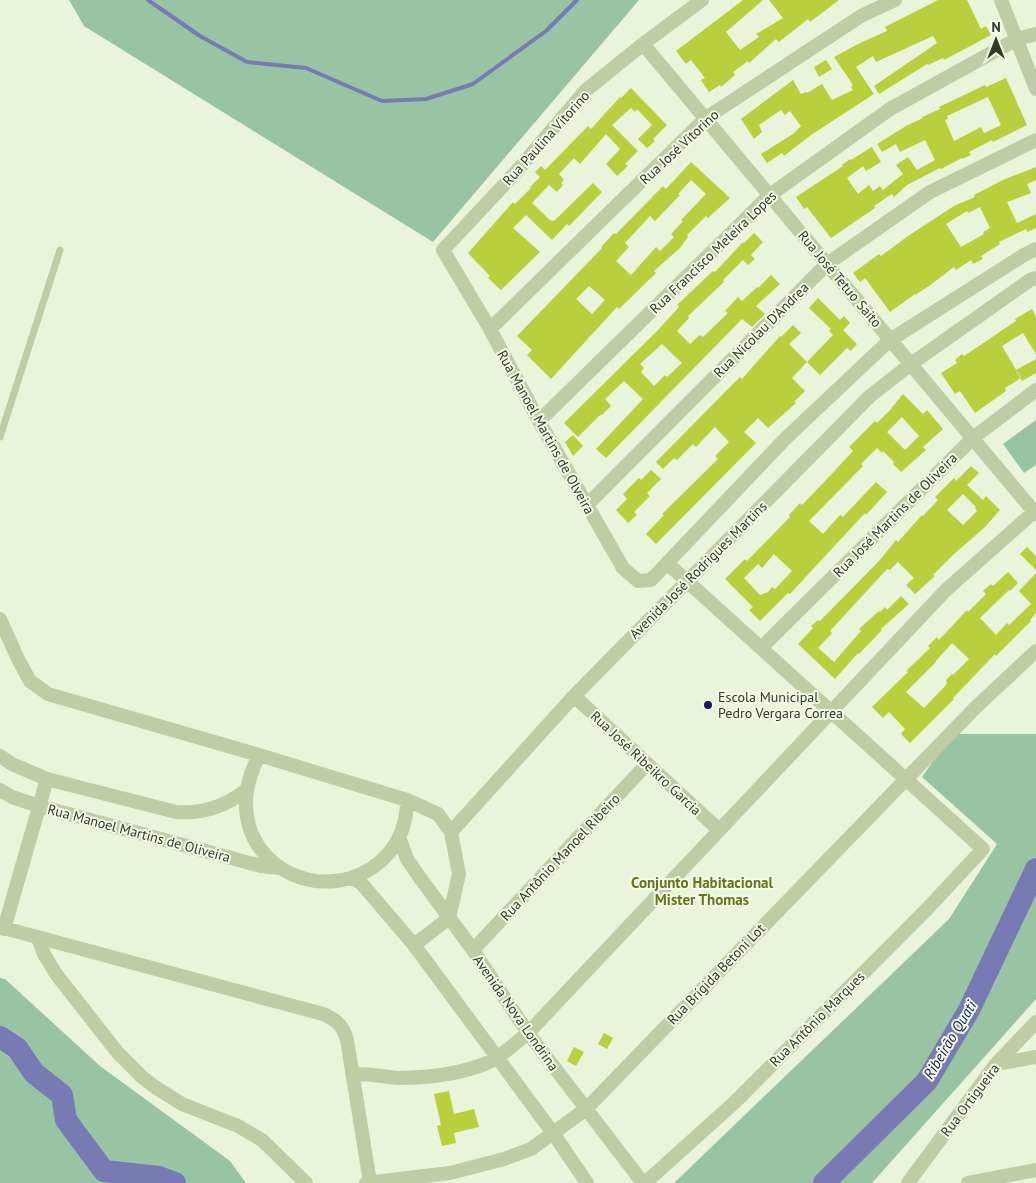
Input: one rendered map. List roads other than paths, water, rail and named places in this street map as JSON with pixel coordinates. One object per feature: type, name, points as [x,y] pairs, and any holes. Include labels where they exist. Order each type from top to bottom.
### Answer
[{"type":"street","name":"Rua Paulina Vitorino","points":[[445,247],[516,172],[585,91],[702,0]]},
{"type":"street","name":"Rua José Vitorino","points":[[490,329],[706,118],[861,16],[895,0]]},
{"type":"street","points":[[1001,0],[1036,89]]},
{"type":"street","name":"Rua Francisco Meleira Lopes","points":[[539,421],[770,195],[890,109],[1017,39],[1036,34]]},
{"type":"street","name":"Rua José Tetuo Saito","points":[[644,44],[1035,512]]},
{"type":"street","name":"Rua Nicolau D'Andrea","points":[[587,505],[827,264],[930,192],[1036,140]]},
{"type":"street","name":"Rua Manoel Martins de Olveira","points":[[445,247],[443,253],[490,329],[539,421],[623,568],[638,581],[651,580],[667,562]]},
{"type":"street","name":"Avenida José Rodrigues Martins","points":[[667,562],[786,438],[890,340],[1024,255],[1036,250]]},
{"type":"street","name":"Avenida José Rodrigues Martins","points":[[451,832],[574,696],[870,396],[911,364],[1030,280],[1036,278]]},
{"type":"street","name":"Rua José Martins de Oliveira","points":[[762,647],[973,438],[1036,390]]},
{"type":"street","points":[[353,1074],[363,1073],[399,1078],[436,1076],[474,1067],[497,1058],[528,1032],[946,590],[1035,512]]},
{"type":"street","points":[[667,562],[906,778]]},
{"type":"street","points":[[0,620],[30,680],[48,694],[260,755],[407,800],[438,814],[451,832],[460,874],[450,918],[414,945]]},
{"type":"street","name":"Rua Brígida Betoni Lot","points":[[368,1182],[423,1177],[477,1167],[531,1149],[586,1109],[906,778],[976,707],[1036,651]]},
{"type":"street","name":"Rua José Ribeikro Garcia","points":[[574,696],[719,830]]},
{"type":"street","points":[[260,755],[249,778],[246,790],[247,816],[252,834],[262,850],[280,868],[297,876],[328,882],[353,878],[364,873],[385,858],[399,837],[407,813],[407,800]]},
{"type":"street","points":[[0,756],[12,764],[47,779],[166,810],[186,813],[217,808],[228,803],[246,790]]},
{"type":"street","name":"Rua Antônio Manoel Ribeiro","points":[[473,950],[647,764]]},
{"type":"street","name":"Rua Antônio Marques","points":[[644,1183],[735,1102],[928,908],[983,849],[906,778]]},
{"type":"street","points":[[47,779],[2,928],[330,1016],[340,1024],[345,1035],[353,1074],[368,1182]]},
{"type":"street","name":"Rua Manoel Martins de Oliveira","points":[[0,790],[12,797],[39,806],[261,866],[280,868]]},
{"type":"street","name":"Avenida Nova Londrina","points":[[399,837],[407,859],[473,950],[528,1032],[644,1183]]},
{"type":"street","points":[[353,878],[362,884],[414,945],[554,1134],[587,1183]]},
{"type":"street","points":[[38,938],[44,954],[56,974],[118,1053],[142,1077],[182,1104],[238,1126],[262,1140],[306,1183]]},
{"type":"street","name":"Rua Ortigueira","points":[[908,1183],[996,1064],[1036,1022]]},
{"type":"street","points":[[996,1064],[1036,1056]]},
{"type":"street","points":[[968,1183],[1036,1170]]},
{"type":"lane","points":[[0,437],[60,250]]},
{"type":"waterway","points":[[148,0],[200,36],[247,62],[306,68],[382,101],[426,99],[473,84],[546,31],[577,0]]},
{"type":"waterway","name":"Ribeirão Quati","points":[[824,1183],[927,1081],[969,1010],[1036,869]]},
{"type":"waterway","name":"Ribeirão Quati","points":[[0,1037],[17,1048],[34,1073],[62,1095],[66,1120],[104,1171],[159,1177],[175,1183]]},
{"type":"place","name":"Escola Municipal Pedro Vergara Correa","points":[[708,705]]},
{"type":"district","name":"Conjunto Habitacional Mister Thomas","points":[[702,892]]}]
